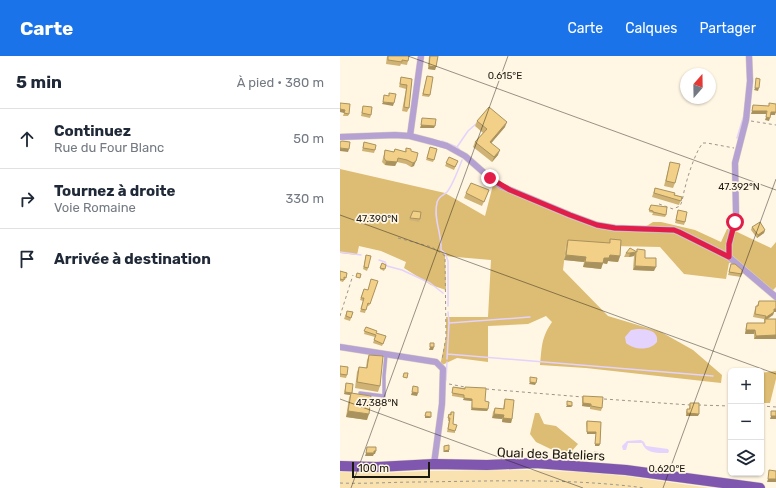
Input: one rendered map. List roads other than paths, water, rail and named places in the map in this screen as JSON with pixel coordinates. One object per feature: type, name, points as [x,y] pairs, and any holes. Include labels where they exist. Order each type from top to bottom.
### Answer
[{"type":"main road","name":"Quai des Bateliers","points":[[340,466],[377,467],[434,464],[480,465],[535,463],[662,474],[760,488]]},
{"type":"street","points":[[410,136],[421,56]]},
{"type":"street","points":[[729,257],[729,244],[736,213],[735,168],[746,120],[750,81],[749,56]]},
{"type":"street","points":[[340,137],[410,136],[447,146],[465,156],[501,186],[570,215],[597,225],[615,228],[674,230],[679,232],[729,257],[776,297]]},
{"type":"street","points":[[340,347],[436,362],[443,369],[443,384],[434,464]]},
{"type":"lane","points":[[360,393],[384,396],[386,354]]},
{"type":"waterway","points":[[737,138],[743,118]]},
{"type":"waterway","points":[[459,149],[457,147],[468,131],[477,123]]},
{"type":"waterway","points":[[442,141],[457,147]]},
{"type":"waterway","points":[[448,306],[448,261],[445,253],[441,250],[436,209],[438,199],[449,189],[462,160]]},
{"type":"waterway","points":[[340,252],[361,255]]},
{"type":"waterway","points":[[379,260],[385,262],[387,266],[402,270],[430,283],[443,293]]},
{"type":"waterway","points":[[448,312],[449,323],[530,317]]},
{"type":"waterway","points":[[447,359],[449,323]]},
{"type":"waterway","points":[[447,354],[713,376]]},
{"type":"waterway","points":[[446,380],[447,362]]}]
